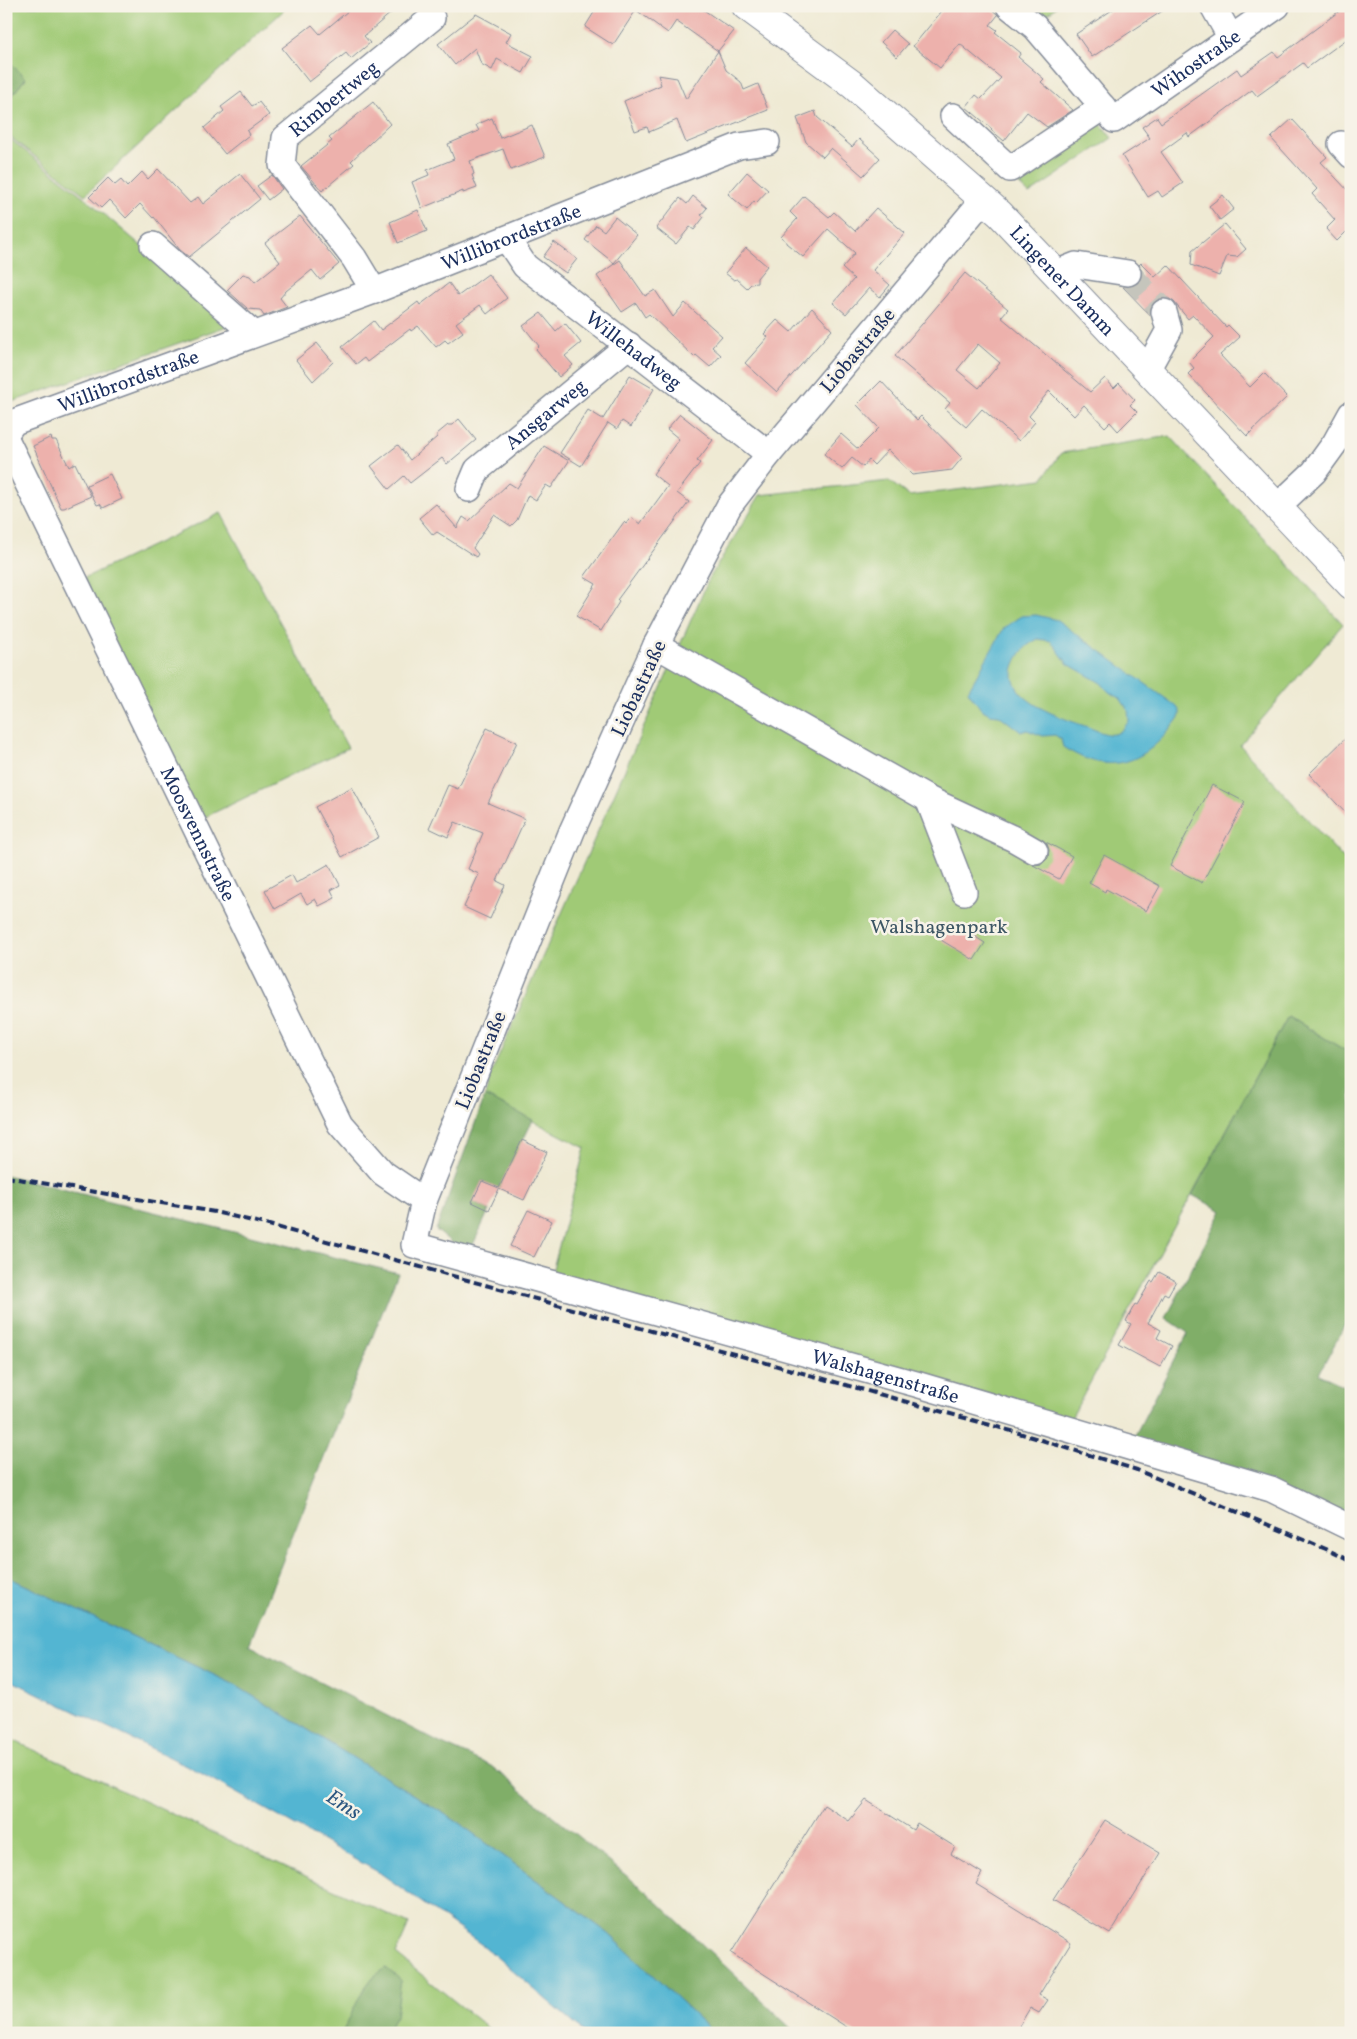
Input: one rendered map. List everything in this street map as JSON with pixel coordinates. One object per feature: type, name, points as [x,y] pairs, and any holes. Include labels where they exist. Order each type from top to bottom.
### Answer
[{"type":"main road","name":"Lingener Damm","points":[[746,6],[853,85],[1000,214],[1351,585]]},
{"type":"street","points":[[1009,6],[1034,27],[1108,113]]},
{"type":"street","points":[[1213,6],[1231,38]]},
{"type":"street","name":"Wihostraße","points":[[954,116],[1010,168],[1108,113],[1231,38],[1277,6]]},
{"type":"street","name":"Rimbertweg","points":[[374,291],[354,258],[282,165],[284,138],[432,18]]},
{"type":"street","name":"Willibrordstraße","points":[[6,433],[14,422],[374,291],[739,146],[767,142]]},
{"type":"street","name":"Liobastraße","points":[[414,1245],[424,1201],[572,830],[656,645],[729,506],[769,454],[983,200]]},
{"type":"street","name":"Willehadweg","points":[[507,239],[525,266],[769,454]]},
{"type":"street","points":[[153,245],[254,334]]},
{"type":"street","points":[[1056,273],[1076,265],[1128,273]]},
{"type":"street","points":[[1147,370],[1169,330],[1164,312]]},
{"type":"street","name":"Ansgarweg","points":[[469,489],[477,470],[629,346]]},
{"type":"street","points":[[1278,506],[1314,472],[1335,443],[1351,414]]},
{"type":"street","name":"Moosvennstraße","points":[[6,439],[340,1124],[382,1173],[424,1201]]},
{"type":"street","points":[[656,645],[928,799],[1014,839],[1035,851]]},
{"type":"street","points":[[928,799],[964,892]]},
{"type":"street","name":"Walshagenstraße","points":[[414,1245],[916,1384],[1271,1489],[1351,1528]]},
{"type":"green space","points":[[6,6],[279,6],[284,10],[85,195],[6,134],[6,103],[26,78],[6,59]]},
{"type":"green space","points":[[1025,6],[1057,6],[1041,20]]},
{"type":"green space","points":[[6,59],[26,78],[6,103]]},
{"type":"green space","points":[[1095,117],[1112,138],[1029,194],[1009,175]]},
{"type":"green space","points":[[6,136],[84,197],[233,324],[6,404]]},
{"type":"green space","name":"Walshagenpark","points":[[1170,436],[1343,624],[1240,745],[1351,867],[1351,1054],[1288,1016],[1069,1422],[551,1276],[585,1148],[485,1096],[490,1076],[709,579],[760,495],[889,481],[909,496],[1042,479],[1061,453]]},
{"type":"green space","points":[[221,513],[348,748],[201,819],[84,578]]},
{"type":"green space","points":[[1288,1016],[1351,1054],[1351,1313],[1319,1374],[1351,1389],[1351,1514],[1132,1441],[1188,1333],[1166,1318],[1222,1211],[1192,1195]]},
{"type":"green space","points":[[485,1096],[533,1120],[499,1189],[482,1181],[473,1202],[489,1210],[468,1256],[436,1230]]},
{"type":"green space","points":[[6,1175],[398,1273],[249,1645],[440,1743],[491,1766],[649,1894],[796,2033],[714,2033],[609,1934],[459,1823],[235,1685],[6,1576]]},
{"type":"green space","points":[[6,1737],[409,1924],[396,1954],[494,2033],[6,2033]]},
{"type":"green space","points":[[386,1968],[401,1980],[396,2016],[386,2033],[342,2033],[363,1990],[373,1977]]},
{"type":"water","points":[[1036,615],[1057,620],[1176,706],[1180,711],[1180,716],[1155,745],[1128,761],[1114,763],[1098,762],[1081,757],[1063,747],[1061,739],[1055,735],[1043,736],[1027,730],[1021,732],[999,715],[990,714],[981,709],[968,691],[1004,628],[1022,616]],"holes":[[[1038,639],[1051,641],[1068,664],[1101,683],[1109,692],[1120,698],[1128,710],[1129,721],[1120,732],[1115,734],[1104,733],[1062,718],[1036,705],[1025,697],[1017,687],[1013,676],[1015,664],[1021,652]]]},
{"type":"water","name":"Ems","points":[[6,1576],[235,1685],[459,1823],[609,1934],[714,2033],[585,2033],[485,1947],[380,1873],[188,1766],[6,1678]]},
{"type":"building","points":[[354,6],[399,6],[364,36],[370,43],[351,59],[346,53],[309,82],[282,48],[312,25],[320,34]]},
{"type":"building","points":[[598,6],[698,6],[734,31],[718,51],[676,21],[668,33],[636,10],[613,45],[585,27]]},
{"type":"building","points":[[946,6],[988,6],[998,15],[990,25],[997,30],[995,32],[1021,53],[1018,57],[1044,79],[1041,82],[1073,110],[1047,127],[1027,112],[1004,141],[966,107],[976,95],[981,99],[1001,78],[960,44],[940,68],[913,46]]},
{"type":"building","points":[[1118,6],[1170,6],[1092,57],[1076,34]]},
{"type":"building","points":[[1346,6],[1351,6],[1351,36],[1307,68],[1303,63],[1257,96],[1252,90],[1189,137],[1187,133],[1161,152],[1183,183],[1162,197],[1158,191],[1148,197],[1122,156],[1150,138],[1142,127],[1157,117],[1161,123],[1237,69],[1241,75],[1274,52],[1278,57]]},
{"type":"building","points":[[476,14],[511,33],[506,42],[533,56],[523,73],[497,59],[492,70],[481,64],[475,48],[455,65],[438,44]]},
{"type":"building","points":[[892,30],[908,44],[897,57],[881,42]]},
{"type":"building","points":[[718,51],[726,70],[741,82],[744,90],[758,84],[768,110],[686,143],[677,120],[649,132],[647,127],[635,131],[624,101],[661,85],[658,75],[677,78],[686,99]]},
{"type":"building","points":[[241,92],[252,106],[259,102],[269,115],[247,131],[249,135],[225,154],[204,128],[224,111],[221,107]]},
{"type":"building","points":[[373,102],[390,124],[351,161],[354,164],[322,191],[301,166],[332,141],[329,138]]},
{"type":"building","points":[[815,111],[817,117],[852,147],[859,139],[880,158],[863,176],[831,148],[823,157],[806,142],[797,118]]},
{"type":"building","points":[[492,118],[500,138],[532,125],[545,157],[511,170],[503,149],[470,161],[474,174],[472,175],[477,188],[463,193],[463,191],[422,208],[412,182],[429,175],[427,170],[454,159],[448,144],[479,131],[476,125]]},
{"type":"building","points":[[1292,119],[1327,157],[1321,162],[1351,194],[1351,236],[1346,232],[1337,241],[1326,229],[1335,220],[1312,194],[1317,189],[1271,138]]},
{"type":"building","points":[[158,169],[190,203],[198,197],[203,204],[240,174],[260,199],[189,257],[180,250],[154,217],[140,204],[126,218],[109,200],[101,208],[89,197],[108,178],[115,185],[121,180],[127,187],[142,172],[148,179]]},
{"type":"building","points":[[747,172],[768,190],[756,203],[754,201],[747,210],[728,194]]},
{"type":"building","points":[[272,175],[282,189],[268,200],[257,186]]},
{"type":"building","points":[[1223,195],[1234,209],[1220,220],[1209,206]]},
{"type":"building","points":[[693,196],[707,208],[701,215],[704,217],[694,230],[690,227],[676,244],[656,228],[680,198],[687,204]]},
{"type":"building","points":[[804,196],[829,217],[834,212],[855,231],[876,208],[905,233],[873,270],[890,285],[880,297],[869,288],[846,314],[833,303],[854,279],[842,268],[855,253],[828,229],[803,257],[781,237],[797,219],[790,212]]},
{"type":"building","points":[[418,210],[427,231],[398,243],[390,222]]},
{"type":"building","points":[[300,216],[339,264],[320,280],[312,270],[286,291],[280,298],[287,307],[264,316],[260,310],[248,309],[227,290],[243,274],[250,276],[255,282],[280,262],[265,243]]},
{"type":"building","points":[[615,217],[637,235],[614,263],[585,240],[596,225],[604,231]]},
{"type":"building","points":[[1225,224],[1246,249],[1237,257],[1227,256],[1219,276],[1191,265],[1192,251]]},
{"type":"building","points":[[554,242],[577,259],[566,273],[543,257]]},
{"type":"building","points":[[746,248],[767,266],[757,278],[757,283],[751,284],[747,288],[737,279],[734,280],[725,273]]},
{"type":"building","points":[[620,260],[645,296],[655,290],[673,317],[685,303],[722,336],[712,347],[721,355],[710,367],[696,355],[694,357],[649,314],[645,317],[636,303],[622,312],[597,276]]},
{"type":"building","points":[[1141,263],[1155,277],[1168,265],[1226,327],[1228,325],[1240,337],[1220,355],[1250,387],[1264,373],[1287,397],[1247,436],[1188,374],[1194,368],[1189,362],[1214,337],[1193,315],[1188,319],[1174,302],[1168,298],[1161,298],[1154,302],[1150,308],[1150,315],[1123,287],[1133,287],[1139,282],[1142,275],[1139,265]]},
{"type":"building","points":[[965,273],[1008,309],[1001,317],[1090,392],[1105,378],[1114,388],[1119,383],[1135,400],[1130,405],[1137,412],[1118,431],[1110,422],[1105,427],[1084,405],[1074,416],[1049,391],[1029,416],[1035,422],[1019,441],[982,409],[966,427],[945,409],[950,403],[895,356]],"holes":[[[978,344],[1000,363],[979,388],[957,370]]]},
{"type":"building","points":[[488,274],[507,298],[487,314],[480,305],[456,323],[463,332],[448,343],[445,340],[436,347],[418,326],[411,331],[410,329],[367,362],[364,358],[356,364],[342,347],[374,321],[381,330],[418,302],[420,305],[449,283],[458,296]]},
{"type":"building","points":[[812,308],[832,330],[777,392],[745,363],[768,337],[764,334],[777,320],[791,332]]},
{"type":"building","points":[[541,313],[556,331],[565,323],[581,343],[565,356],[573,365],[559,377],[536,349],[539,346],[523,326]]},
{"type":"building","points":[[317,343],[333,362],[313,381],[296,360]]},
{"type":"building","points":[[630,375],[654,389],[631,427],[622,421],[617,429],[608,423],[581,466],[560,453],[588,410],[603,419]]},
{"type":"building","points":[[881,381],[917,420],[921,416],[962,458],[952,470],[912,475],[888,450],[874,465],[869,460],[863,467],[852,458],[842,469],[824,454],[841,434],[858,449],[879,428],[857,405]]},
{"type":"building","points":[[680,414],[713,440],[697,461],[700,463],[677,493],[689,502],[617,600],[619,602],[601,631],[576,616],[596,584],[584,577],[624,522],[626,524],[631,517],[640,524],[668,486],[653,474],[679,439],[667,429]]},
{"type":"building","points":[[459,419],[476,440],[447,464],[442,458],[410,483],[404,476],[389,489],[371,466],[398,445],[410,460],[437,437],[437,434]]},
{"type":"building","points":[[51,437],[52,440],[56,440],[69,467],[75,463],[91,496],[64,508],[61,508],[33,446]]},
{"type":"building","points":[[544,446],[569,461],[551,488],[546,485],[536,500],[528,495],[517,520],[511,526],[494,515],[473,548],[478,554],[476,557],[437,532],[433,535],[419,518],[436,504],[457,528],[463,517],[469,521],[509,483],[517,488]]},
{"type":"building","points":[[110,474],[122,499],[103,508],[100,504],[97,505],[87,485]]},
{"type":"building","points":[[487,728],[517,742],[488,803],[525,819],[497,881],[505,885],[490,919],[464,907],[479,874],[468,869],[483,833],[455,822],[448,837],[429,828],[448,785],[458,789]]},
{"type":"building","points":[[1351,733],[1351,819],[1309,774]]},
{"type":"building","points":[[1212,785],[1245,802],[1202,883],[1170,866]]},
{"type":"building","points":[[352,787],[379,837],[342,857],[315,807]]},
{"type":"building","points":[[1046,842],[1072,856],[1059,879],[1033,865],[1042,864],[1048,858],[1049,850]]},
{"type":"building","points":[[1104,855],[1160,886],[1146,911],[1106,889],[1105,892],[1089,883]]},
{"type":"building","points":[[329,864],[340,885],[331,890],[335,898],[319,906],[315,899],[307,904],[301,894],[275,909],[265,890],[292,875],[296,883]]},
{"type":"building","points":[[952,922],[985,943],[974,960],[941,940]]},
{"type":"building","points":[[522,1140],[547,1152],[524,1200],[499,1189],[489,1210],[472,1202],[482,1181],[499,1188]]},
{"type":"building","points":[[528,1210],[552,1221],[534,1257],[510,1246]]},
{"type":"building","points":[[1159,1272],[1176,1281],[1168,1295],[1164,1293],[1148,1323],[1161,1330],[1157,1338],[1172,1346],[1160,1367],[1119,1345],[1131,1324],[1126,1321],[1135,1304],[1137,1305],[1151,1281],[1153,1282]]},
{"type":"building","points":[[866,1800],[913,1830],[917,1823],[955,1847],[951,1854],[982,1873],[976,1884],[1071,1943],[1039,1995],[1048,2000],[1039,2013],[1030,2008],[1015,2033],[856,2033],[731,1953],[824,1805],[849,1821]]},
{"type":"building","points":[[1105,1820],[1160,1853],[1110,1934],[1053,1900]]},
{"type":"tunnel","points":[[1128,273],[1164,312]]},
{"type":"railway","points":[[6,1177],[215,1212],[269,1225],[1019,1433],[1137,1470],[1351,1561]]}]
